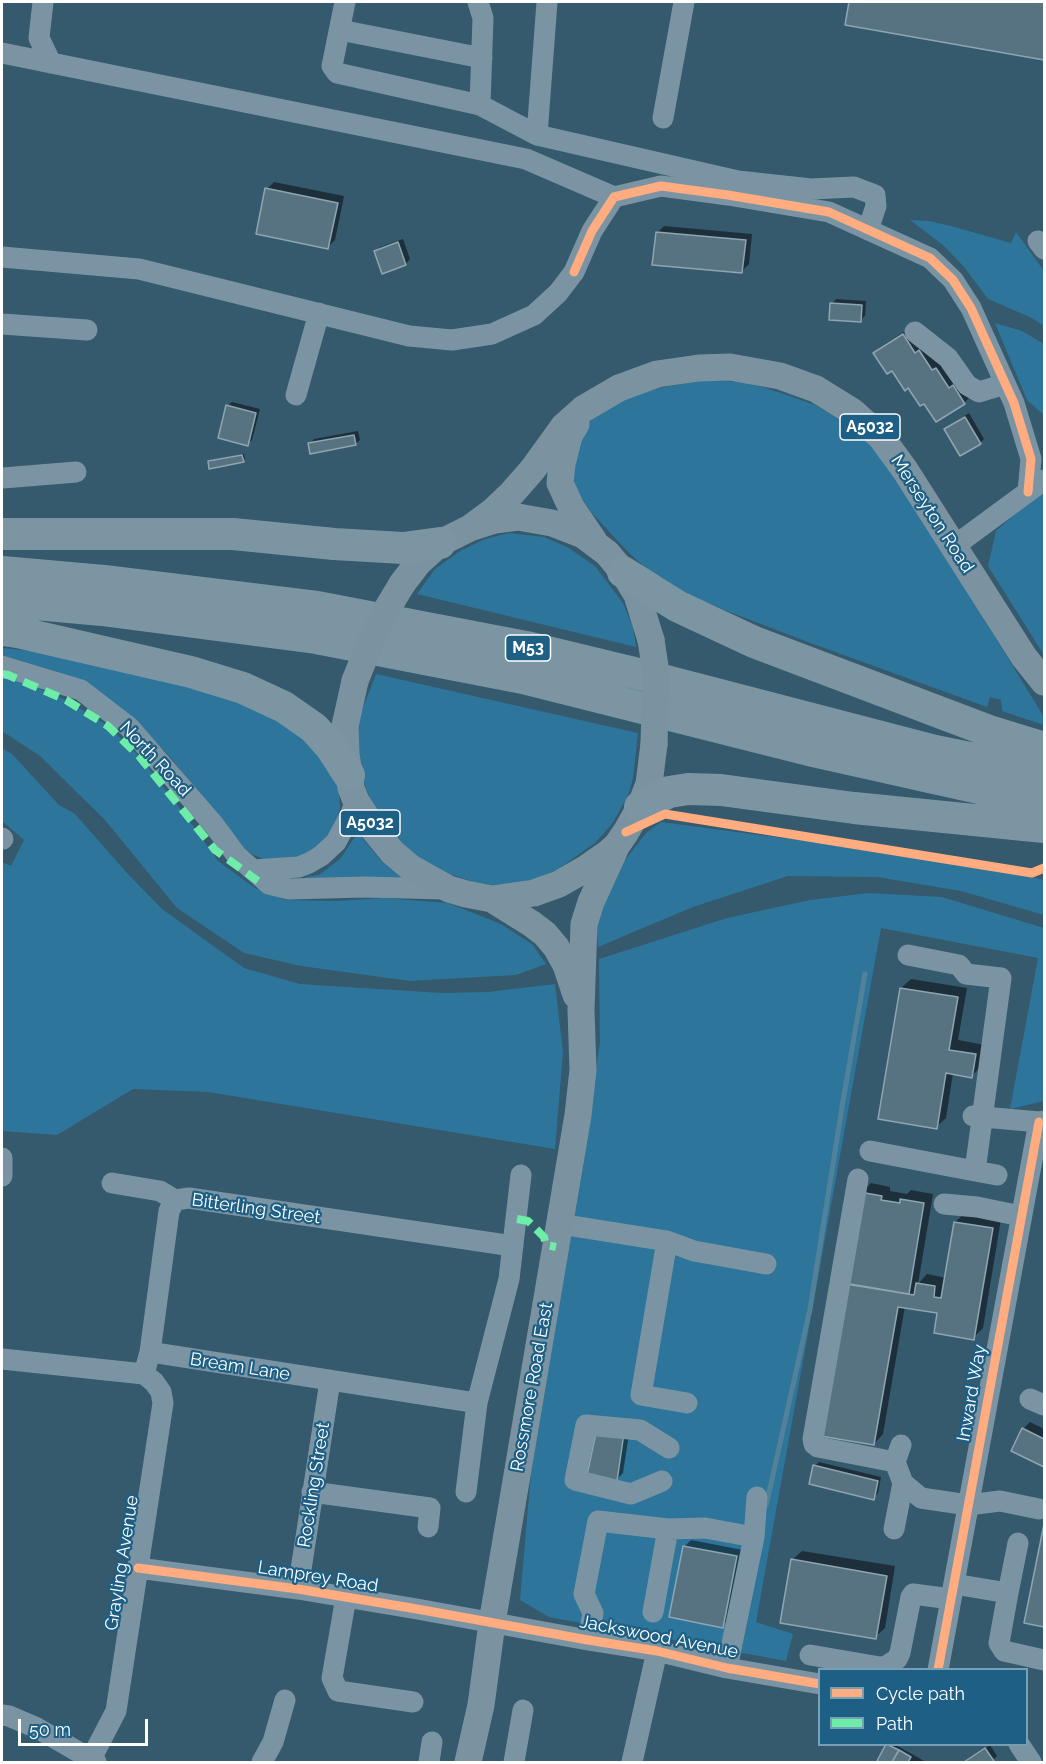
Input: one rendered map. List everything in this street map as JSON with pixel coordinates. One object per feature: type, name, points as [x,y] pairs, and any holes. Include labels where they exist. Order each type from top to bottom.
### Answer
[{"type":"highway","points":[[2,534],[233,534],[403,548],[440,543]]},
{"type":"highway","name":"M53","points":[[2,572],[104,580],[328,609],[531,648],[935,751],[1044,773]]},
{"type":"highway","points":[[623,572],[677,606],[754,642],[989,731],[1044,748]]},
{"type":"highway","name":"M53","points":[[2,601],[102,610],[316,638],[512,675],[817,752],[1044,801]]},
{"type":"highway","points":[[2,630],[191,672],[243,688],[284,707],[314,728],[331,747],[352,788]]},
{"type":"highway","points":[[640,807],[669,792],[688,789],[721,789],[854,808],[1044,827]]},
{"type":"main road","name":"Merseyton Road","points":[[470,528],[512,493],[533,469],[564,426],[583,409],[619,388],[657,374],[699,368],[730,367],[780,375],[816,389],[853,412],[881,437],[1024,657],[1044,682]]},
{"type":"main road","name":"A5032","points":[[583,409],[569,436],[560,483],[571,507],[596,544]]},
{"type":"main road","name":"A5032","points":[[518,517],[552,523],[583,535],[607,553],[623,572],[637,595],[651,640],[656,673],[654,744],[649,784],[640,807],[617,845],[585,869],[559,884],[534,893],[492,899],[448,889],[411,868],[392,852],[375,831],[352,788],[346,754],[345,726],[355,681],[370,643],[402,584],[418,563],[440,543],[470,528],[495,520],[518,517]]},
{"type":"main road","name":"Rossmore Road East","points":[[468,1762],[481,1705],[492,1623],[578,1115],[583,1070],[579,996],[584,924],[591,902],[617,845]]},
{"type":"main road","name":"Rossmore Road East","points":[[492,899],[545,934],[556,947],[566,965],[579,996]]},
{"type":"street","points":[[43,2],[39,38],[51,63]]},
{"type":"street","points":[[345,2],[332,66],[337,73],[480,105],[537,135],[738,181],[811,189],[854,187],[875,195],[876,206],[868,230]]},
{"type":"street","points":[[478,2],[483,18],[480,105]]},
{"type":"street","points":[[537,135],[547,2]]},
{"type":"street","points":[[663,118],[684,2]]},
{"type":"street","points":[[340,30],[482,58]]},
{"type":"street","points":[[2,53],[526,159],[614,197],[661,186],[829,212],[930,258],[953,280],[971,308],[1014,403],[1031,459],[1036,486],[953,547]]},
{"type":"street","points":[[2,257],[139,269],[409,336],[453,340],[492,333],[534,315],[558,293],[574,272],[592,231],[614,197]]},
{"type":"street","points":[[296,395],[319,313]]},
{"type":"street","points":[[2,324],[87,330]]},
{"type":"street","points":[[915,332],[948,358],[967,385],[979,392],[1005,384]]},
{"type":"street","points":[[3,478],[76,472]]},
{"type":"street","name":"North Road","points":[[2,666],[81,690],[129,727],[214,825],[237,856],[269,884],[289,889],[364,886],[448,889]]},
{"type":"street","points":[[253,870],[299,867],[315,860],[336,842],[350,816],[352,788]]},
{"type":"street","points":[[908,955],[959,965],[966,974],[1001,978],[978,1117],[975,1171]]},
{"type":"street","points":[[978,1117],[1042,1121]]},
{"type":"street","name":"Inward Way","points":[[938,1668],[1022,1216],[1042,1121]]},
{"type":"street","points":[[870,1151],[997,1175]]},
{"type":"street","points":[[2,1158],[2,1176]]},
{"type":"street","points":[[466,1492],[477,1403],[509,1279],[518,1219],[521,1175]]},
{"type":"street","points":[[858,1179],[813,1439],[814,1444],[818,1447],[898,1453],[903,1483],[894,1529]]},
{"type":"street","points":[[112,1183],[160,1191],[176,1200]]},
{"type":"street","name":"Bitterling Street","points":[[144,1374],[150,1352],[169,1210],[176,1200],[189,1197],[513,1246]]},
{"type":"street","points":[[944,1204],[978,1207],[1022,1216]]},
{"type":"street","points":[[560,1224],[667,1241],[694,1251],[766,1264]]},
{"type":"street","points":[[667,1241],[641,1395],[687,1403]]},
{"type":"street","name":"Bream Lane","points":[[150,1352],[477,1403]]},
{"type":"street","points":[[2,1359],[144,1374]]},
{"type":"street","points":[[2,1369],[2,1374]]},
{"type":"street","name":"Grayling Avenue","points":[[94,1761],[116,1712],[163,1403],[161,1392],[144,1374]]},
{"type":"street","name":"Rockling Street","points":[[298,1589],[330,1381]]},
{"type":"street","points":[[662,1481],[631,1494],[575,1480],[586,1425],[640,1430],[669,1448]]},
{"type":"street","points":[[903,1483],[921,1498],[968,1505],[1000,1501],[1039,1509]]},
{"type":"street","points":[[312,1492],[430,1508],[428,1527]]},
{"type":"street","points":[[727,1668],[754,1537],[757,1497]]},
{"type":"street","points":[[588,1640],[593,1613],[584,1594],[598,1521],[668,1529],[705,1528],[754,1537]]},
{"type":"street","points":[[653,1612],[668,1529]]},
{"type":"street","points":[[1018,1543],[999,1643],[1004,1651],[1044,1660]]},
{"type":"street","name":"Lamprey Road","points":[[138,1568],[298,1589],[492,1623]]},
{"type":"street","points":[[810,1655],[880,1668],[897,1659],[900,1653],[913,1594],[1008,1593]]},
{"type":"street","points":[[346,1597],[332,1678],[338,1691],[413,1702]]},
{"type":"street","name":"Jackswood Avenue","points":[[492,1623],[657,1651],[727,1668],[818,1684]]},
{"type":"street","points":[[632,1762],[657,1651]]},
{"type":"street","points":[[262,1762],[273,1742],[285,1700]]},
{"type":"street","points":[[514,1762],[523,1710]]},
{"type":"street","points":[[2,1715],[37,1728],[94,1761]]},
{"type":"street","points":[[1020,1746],[1031,1762]]},
{"type":"shaded area","points":[[910,220],[951,226],[1011,243],[1016,232],[1044,271],[1044,326],[1032,318],[988,299],[965,268],[944,246]]},
{"type":"shaded area","points":[[995,323],[1022,331],[1044,344],[1044,415],[1027,400]]},
{"type":"shaded area","points":[[698,381],[741,382],[790,396],[815,405],[864,439],[890,465],[1044,717],[1044,725],[1002,711],[1001,700],[990,697],[987,707],[727,611],[671,587],[652,574],[625,549],[592,513],[570,477],[584,427],[598,413],[618,401],[654,389]]},
{"type":"shaded area","points":[[1044,493],[1044,655],[988,566],[996,531],[1019,510]]},
{"type":"shaded area","points":[[509,533],[544,537],[567,547],[595,566],[623,603],[633,627],[636,647],[417,594],[435,569],[460,551],[485,539]]},
{"type":"shaded area","points":[[2,648],[32,651],[175,683],[283,717],[332,768],[339,793],[340,808],[337,820],[317,847],[298,858],[269,861],[256,856],[243,849],[171,758],[140,725],[75,680],[55,671],[2,655]]},
{"type":"shaded area","points":[[2,673],[66,700],[108,726],[139,756],[218,861],[255,888],[286,900],[337,901],[383,898],[448,903],[501,924],[532,944],[546,964],[516,975],[410,981],[301,966],[244,953],[177,908],[105,820],[40,756],[2,731]]},
{"type":"shaded area","points":[[376,674],[638,733],[629,793],[612,824],[595,843],[558,869],[535,879],[512,884],[492,885],[474,882],[450,874],[421,859],[403,846],[376,813],[360,773],[356,736],[361,713]]},
{"type":"shaded area","points":[[2,748],[12,754],[59,805],[75,814],[162,909],[244,968],[300,984],[442,993],[488,992],[555,984],[563,1052],[555,1149],[208,1092],[133,1089],[57,1135],[2,1131],[2,862],[11,866],[24,840],[2,821]]},
{"type":"shaded area","points":[[661,822],[979,864],[1044,880],[1044,915],[961,891],[877,877],[788,876],[693,907],[598,947],[596,914],[619,868],[646,833]]},
{"type":"shaded area","points":[[357,828],[381,861],[408,881],[304,884],[305,877],[319,875],[340,859],[355,837]]},
{"type":"shaded area","points":[[869,893],[942,897],[1044,928],[1044,1101],[1010,1109],[1038,958],[881,928],[756,1622],[793,1634],[786,1661],[549,1617],[520,1600],[531,1473],[600,1043],[599,959],[727,918],[810,900]]},
{"type":"building","points":[[849,2],[1044,2],[1044,60],[845,25]]},
{"type":"building","points":[[265,188],[338,203],[328,249],[256,234]]},
{"type":"building","points":[[656,232],[746,240],[742,273],[652,265]]},
{"type":"building","points":[[398,242],[406,265],[382,274],[374,251]]},
{"type":"building","points":[[830,303],[862,305],[861,322],[829,320]]},
{"type":"building","points":[[903,334],[915,353],[919,350],[932,370],[936,368],[949,388],[953,385],[965,404],[936,422],[924,404],[920,406],[908,388],[905,391],[892,371],[887,374],[873,353]]},
{"type":"building","points":[[226,405],[256,413],[248,446],[218,438]]},
{"type":"building","points":[[965,417],[981,444],[960,456],[944,429]]},
{"type":"building","points":[[354,435],[356,445],[310,454],[308,443]]},
{"type":"building","points":[[242,455],[244,462],[209,469],[208,461]]},
{"type":"building","points":[[900,988],[958,997],[949,1050],[976,1054],[972,1078],[946,1073],[937,1129],[878,1119]]},
{"type":"building","points":[[860,1192],[882,1196],[881,1200],[900,1203],[900,1199],[924,1203],[909,1294],[844,1283]]},
{"type":"building","points":[[954,1222],[993,1228],[974,1340],[934,1333],[937,1313],[898,1307],[874,1445],[820,1436],[846,1284],[914,1295],[916,1283],[935,1286],[934,1297],[941,1298]]},
{"type":"building","points":[[597,1428],[624,1433],[617,1481],[587,1475]]},
{"type":"building","points":[[1022,1428],[1044,1439],[1044,1467],[1011,1451]]},
{"type":"building","points":[[813,1465],[878,1481],[874,1500],[809,1484]]},
{"type":"building","points":[[1044,1524],[1044,1627],[1024,1623]]},
{"type":"building","points":[[683,1546],[737,1556],[723,1628],[669,1617]]},
{"type":"building","points":[[791,1559],[887,1576],[876,1639],[780,1623]]},
{"type":"building","points":[[885,1746],[899,1750],[892,1762],[877,1761]]},
{"type":"building","points":[[985,1748],[994,1761],[964,1762]]},
{"type":"building","points":[[899,1750],[911,1757],[908,1762],[892,1762]]},
{"type":"waterway","points":[[766,1506],[810,1309],[865,974]]},
{"type":"marked path","points":[[2,674],[66,700],[108,726],[139,756],[215,850],[258,881]]},
{"type":"marked path","points":[[517,1219],[528,1221],[544,1237],[546,1245],[556,1247]]},
{"type":"cycle path","points":[[574,272],[592,231],[614,197],[661,186],[829,212],[930,258],[953,280],[971,308],[1014,403],[1031,459],[1028,492]]},
{"type":"cycle path","points":[[626,832],[665,814],[1032,873],[1044,868]]},
{"type":"cycle path","points":[[938,1668],[1039,1122]]},
{"type":"cycle path","points":[[138,1568],[298,1589],[417,1609],[657,1651],[727,1668],[818,1684]]}]
